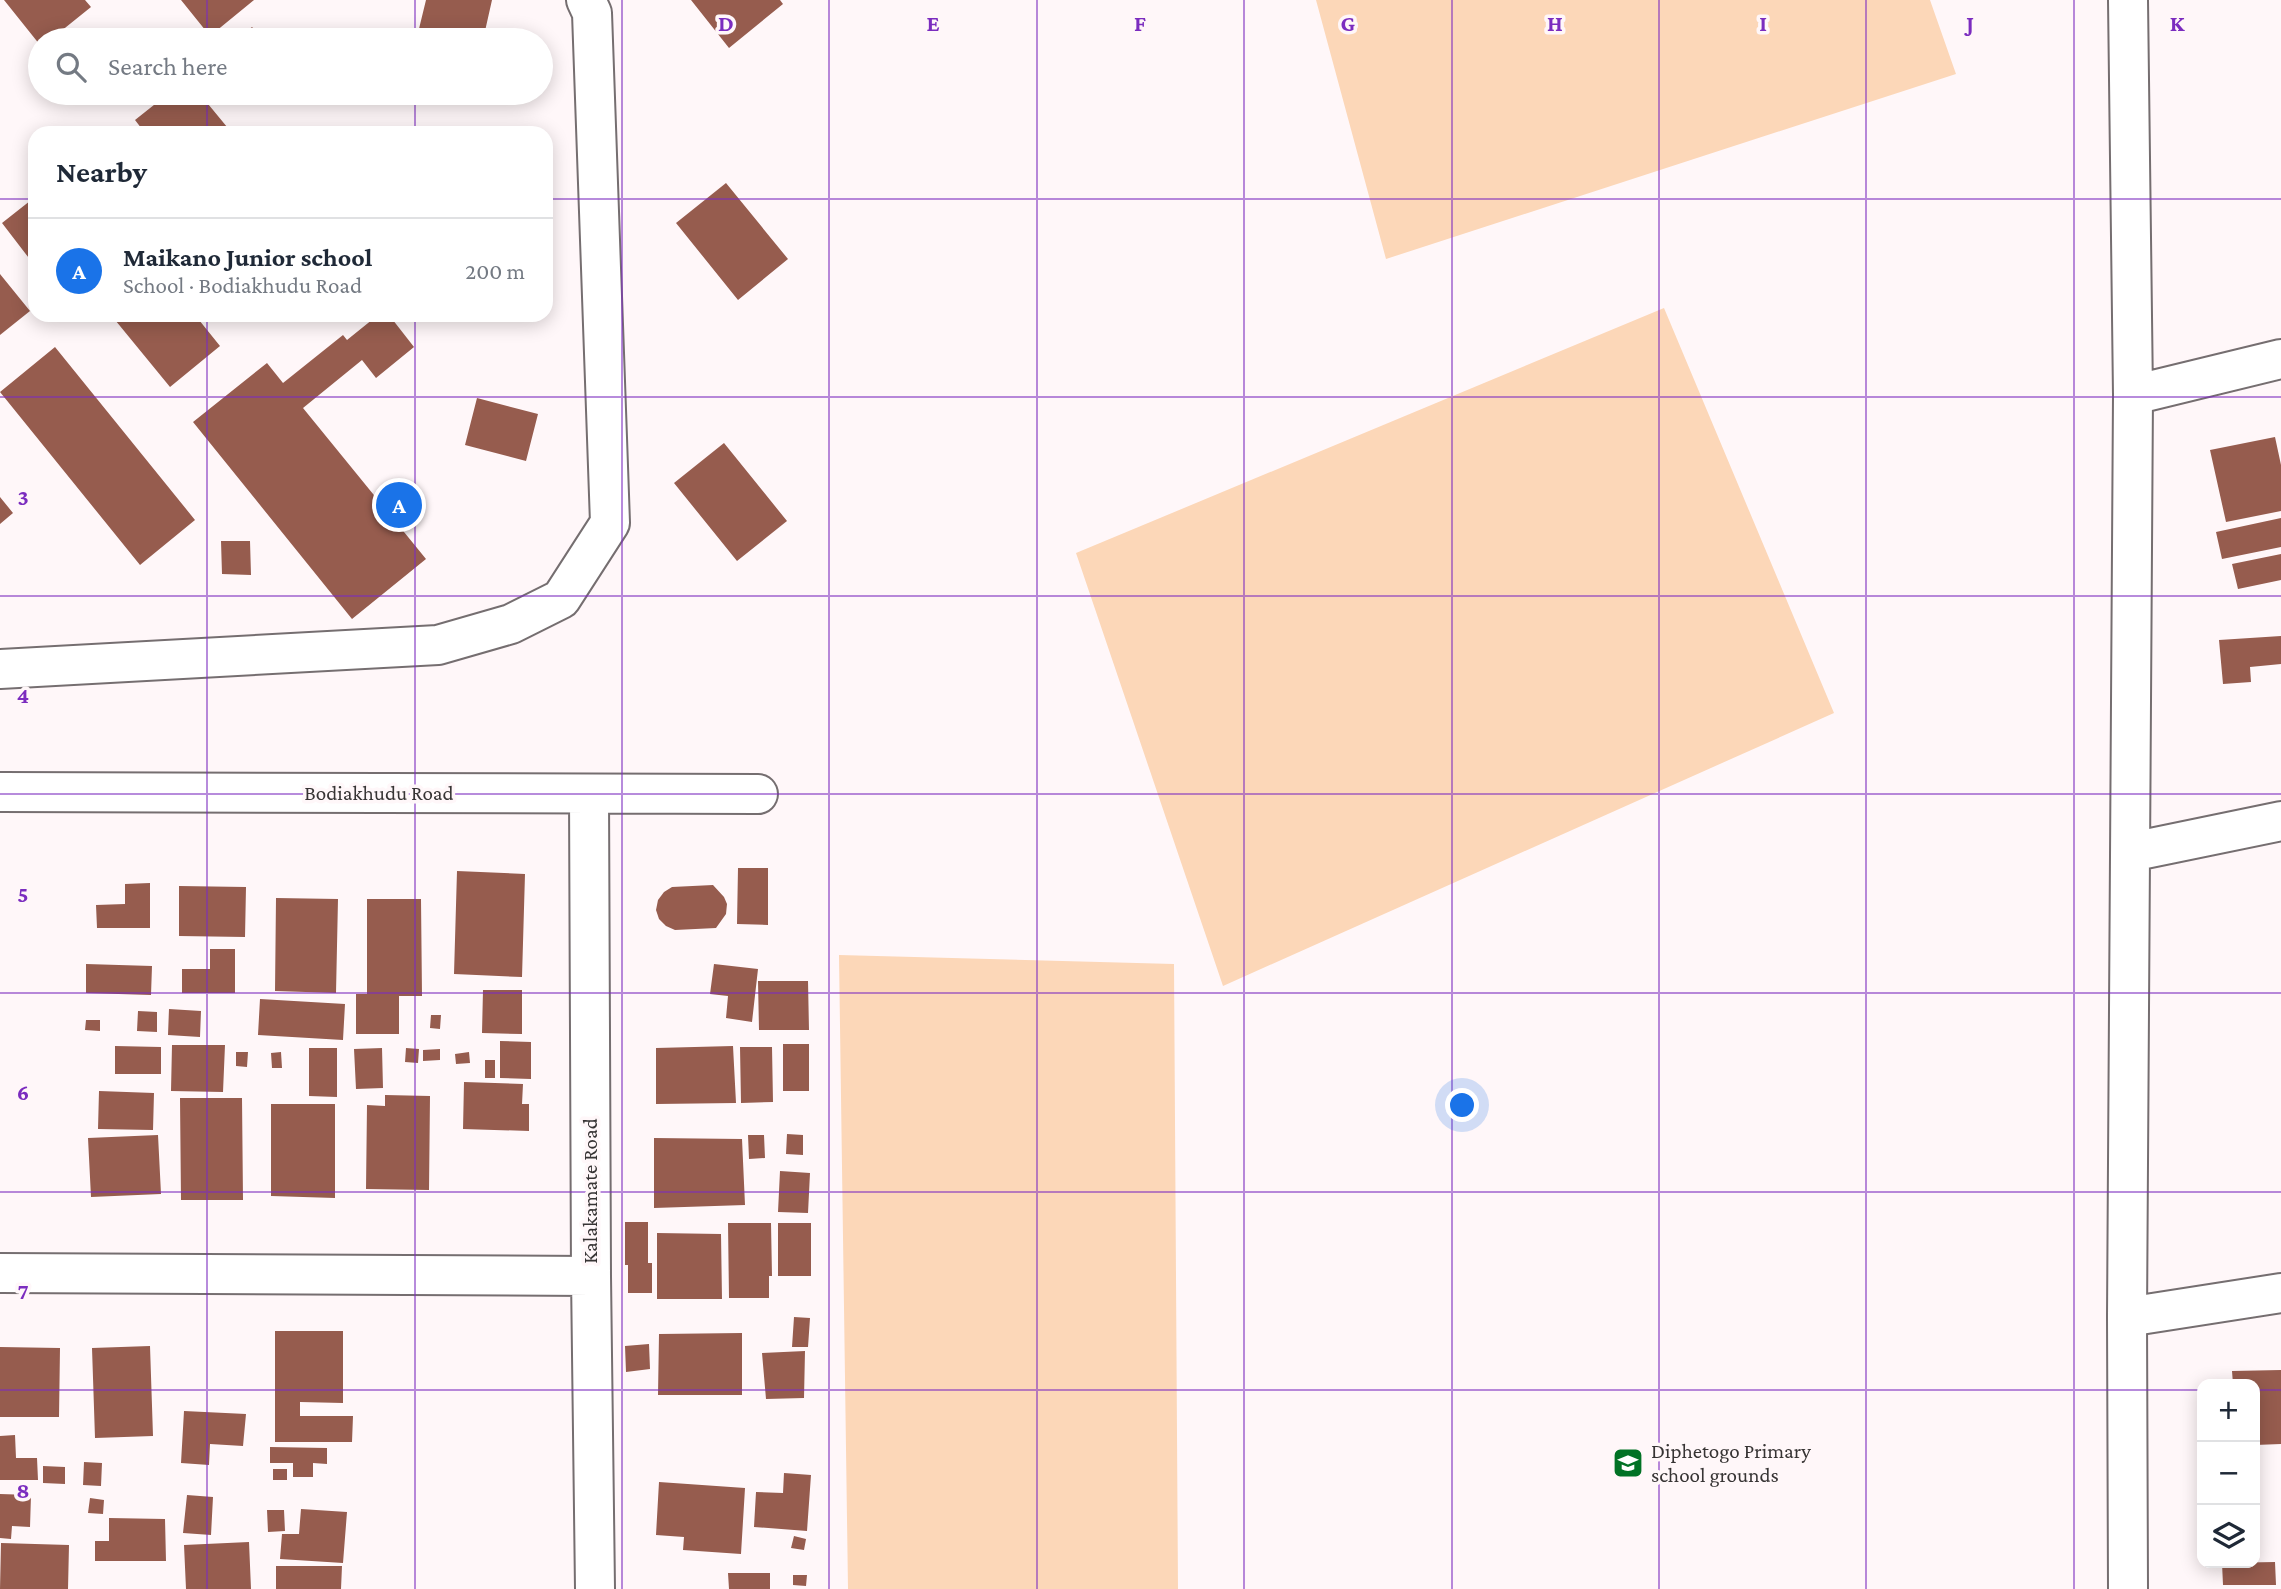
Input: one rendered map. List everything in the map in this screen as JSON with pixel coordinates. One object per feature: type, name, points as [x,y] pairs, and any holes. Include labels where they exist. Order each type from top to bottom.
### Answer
[{"type":"street","points":[[0,669],[438,645],[511,624],[561,599],[610,523],[592,13],[586,0]]},
{"type":"street","points":[[2128,0],[2133,395],[2127,1317],[2128,1589]]},
{"type":"street","points":[[2133,395],[2281,359]]},
{"type":"street","name":"Bodiakhudu Road","points":[[0,792],[758,794]]},
{"type":"street","name":"Kalakamate Road","points":[[589,794],[590,1276],[595,1589]]},
{"type":"street","points":[[2131,852],[2281,821]]},
{"type":"street","points":[[0,1273],[590,1276]]},
{"type":"street","points":[[2127,1317],[2281,1293]]},
{"type":"shaded area","points":[[1316,0],[1930,0],[1956,74],[1386,259]]},
{"type":"shaded area","points":[[1664,308],[1834,713],[1223,986],[1076,553]]},
{"type":"shaded area","points":[[839,955],[1174,964],[1178,1589],[848,1589]]},
{"type":"building","points":[[4,0],[85,0],[91,7],[65,28],[28,30]]},
{"type":"building","points":[[181,0],[254,0],[220,28],[204,28]]},
{"type":"building","points":[[426,0],[492,0],[486,28],[419,28]]},
{"type":"building","points":[[691,0],[780,0],[783,4],[729,48]]},
{"type":"building","points":[[154,105],[209,105],[226,126],[140,126],[135,120]]},
{"type":"building","points":[[726,183],[788,259],[738,300],[676,223]]},
{"type":"building","points":[[28,203],[28,257],[2,223]]},
{"type":"building","points":[[0,274],[28,309],[28,313],[0,335]]},
{"type":"building","points":[[117,322],[201,322],[220,346],[170,387]]},
{"type":"building","points":[[369,322],[394,322],[414,347],[376,378],[362,360],[303,408],[426,559],[352,619],[193,422],[267,363],[283,383],[343,335],[347,340]]},
{"type":"building","points":[[55,347],[195,520],[140,565],[0,392]]},
{"type":"building","points":[[477,398],[538,414],[526,461],[465,445]]},
{"type":"building","points":[[2275,437],[2281,465],[2281,511],[2226,522],[2210,450]]},
{"type":"building","points":[[724,443],[787,521],[737,561],[674,483]]},
{"type":"building","points":[[0,497],[13,513],[0,524]]},
{"type":"building","points":[[2281,518],[2281,547],[2222,559],[2216,532]]},
{"type":"building","points":[[221,541],[250,541],[251,575],[222,574]]},
{"type":"building","points":[[2281,554],[2281,580],[2238,589],[2232,564]]},
{"type":"building","points":[[2281,636],[2281,664],[2250,667],[2251,682],[2223,684],[2219,640]]},
{"type":"building","points":[[738,868],[768,868],[768,925],[737,924]]},
{"type":"building","points":[[457,871],[525,874],[522,977],[454,974]]},
{"type":"building","points":[[150,883],[150,928],[97,928],[96,905],[125,904],[125,884]]},
{"type":"building","points":[[713,885],[727,904],[726,914],[716,928],[675,930],[659,919],[656,910],[658,900],[664,892],[672,887]]},
{"type":"building","points":[[179,886],[246,887],[245,937],[179,936]]},
{"type":"building","points":[[276,898],[338,899],[336,993],[275,991]]},
{"type":"building","points":[[367,899],[421,899],[422,996],[399,996],[399,1034],[356,1034],[356,994],[367,994]]},
{"type":"building","points":[[210,949],[235,949],[235,993],[182,993],[182,969],[210,969]]},
{"type":"building","points":[[86,964],[152,966],[151,995],[86,993]]},
{"type":"building","points":[[714,964],[758,969],[752,1022],[726,1018],[728,996],[710,994]]},
{"type":"building","points":[[758,981],[808,981],[809,1030],[759,1030]]},
{"type":"building","points":[[483,990],[522,990],[522,1034],[482,1033]]},
{"type":"building","points":[[260,999],[345,1004],[343,1040],[258,1035]]},
{"type":"building","points":[[169,1009],[201,1011],[200,1037],[168,1035]]},
{"type":"building","points":[[138,1011],[157,1012],[157,1032],[137,1031]]},
{"type":"building","points":[[431,1015],[441,1015],[440,1029],[430,1028]]},
{"type":"building","points":[[86,1020],[100,1020],[100,1031],[85,1030]]},
{"type":"building","points":[[500,1041],[531,1042],[531,1079],[500,1078]]},
{"type":"building","points":[[783,1044],[809,1044],[809,1091],[783,1091]]},
{"type":"building","points":[[172,1045],[225,1045],[223,1092],[171,1091]]},
{"type":"building","points":[[115,1046],[161,1047],[161,1074],[115,1074]]},
{"type":"building","points":[[733,1046],[736,1103],[656,1104],[656,1048]]},
{"type":"building","points":[[740,1047],[772,1047],[773,1102],[741,1103]]},
{"type":"building","points":[[309,1048],[337,1048],[337,1097],[309,1096]]},
{"type":"building","points":[[382,1048],[383,1088],[356,1089],[354,1049]]},
{"type":"building","points":[[406,1048],[419,1049],[418,1063],[405,1062]]},
{"type":"building","points":[[440,1049],[440,1060],[423,1061],[423,1050]]},
{"type":"building","points":[[236,1052],[248,1052],[247,1067],[236,1066]]},
{"type":"building","points":[[281,1052],[282,1068],[272,1068],[271,1053]]},
{"type":"building","points":[[469,1052],[470,1063],[456,1064],[455,1054]]},
{"type":"building","points":[[485,1060],[495,1060],[495,1078],[485,1078]]},
{"type":"building","points":[[464,1082],[523,1084],[522,1104],[529,1104],[529,1131],[463,1129]]},
{"type":"building","points":[[99,1091],[154,1093],[153,1130],[98,1129]]},
{"type":"building","points":[[385,1095],[430,1096],[429,1190],[366,1189],[367,1105],[385,1106]]},
{"type":"building","points":[[180,1098],[242,1098],[243,1200],[181,1200]]},
{"type":"building","points":[[271,1104],[335,1104],[335,1198],[271,1196]]},
{"type":"building","points":[[787,1134],[803,1135],[803,1155],[786,1154]]},
{"type":"building","points":[[158,1135],[161,1194],[91,1197],[88,1138]]},
{"type":"building","points":[[748,1135],[764,1135],[765,1158],[749,1159]]},
{"type":"building","points":[[654,1138],[742,1139],[745,1205],[654,1208]]},
{"type":"building","points":[[780,1171],[810,1173],[808,1213],[778,1212]]},
{"type":"building","points":[[625,1222],[648,1222],[648,1263],[652,1263],[652,1293],[628,1293]]},
{"type":"building","points":[[728,1223],[771,1223],[772,1276],[769,1276],[769,1298],[729,1298]]},
{"type":"building","points":[[778,1223],[811,1223],[811,1276],[778,1276]]},
{"type":"building","points":[[657,1233],[721,1234],[722,1299],[657,1299]]},
{"type":"building","points":[[794,1317],[810,1318],[808,1347],[792,1347]]},
{"type":"building","points":[[275,1331],[343,1331],[343,1403],[300,1402],[300,1416],[353,1416],[352,1442],[275,1442]]},
{"type":"building","points":[[742,1333],[742,1395],[658,1395],[659,1334]]},
{"type":"building","points":[[649,1344],[650,1369],[626,1372],[625,1346]]},
{"type":"building","points":[[150,1346],[153,1436],[95,1438],[92,1348]]},
{"type":"building","points":[[0,1347],[60,1348],[59,1417],[0,1417]]},
{"type":"building","points":[[805,1351],[804,1398],[766,1399],[762,1353]]},
{"type":"building","points":[[2281,1370],[2281,1444],[2260,1445],[2260,1379],[2233,1379],[2232,1371]]},
{"type":"building","points":[[184,1411],[246,1414],[243,1446],[210,1444],[209,1465],[181,1463]]},
{"type":"building","points":[[15,1435],[16,1458],[37,1458],[38,1480],[0,1480],[0,1436]]},
{"type":"building","points":[[270,1447],[327,1448],[327,1464],[313,1463],[313,1477],[293,1477],[293,1463],[270,1463]]},
{"type":"building","points":[[84,1462],[102,1463],[101,1486],[83,1485]]},
{"type":"building","points":[[43,1466],[65,1467],[65,1484],[43,1483]]},
{"type":"building","points":[[273,1469],[287,1469],[287,1480],[273,1480]]},
{"type":"building","points":[[784,1473],[811,1475],[807,1531],[754,1527],[756,1492],[783,1493]]},
{"type":"building","points":[[659,1482],[745,1488],[741,1554],[683,1550],[684,1537],[656,1535]]},
{"type":"building","points":[[0,1494],[31,1495],[30,1527],[12,1526],[11,1539],[0,1538]]},
{"type":"building","points":[[187,1495],[213,1497],[211,1535],[183,1533]]},
{"type":"building","points":[[90,1498],[104,1500],[103,1514],[88,1513]]},
{"type":"building","points":[[301,1509],[347,1512],[343,1563],[280,1559],[282,1534],[299,1534]]},
{"type":"building","points":[[267,1510],[284,1510],[285,1531],[268,1532]]},
{"type":"building","points":[[109,1518],[165,1519],[166,1561],[95,1561],[95,1541],[109,1541]]},
{"type":"building","points":[[794,1536],[806,1539],[804,1550],[791,1548]]},
{"type":"building","points":[[249,1542],[251,1589],[186,1589],[184,1545]]},
{"type":"building","points":[[1,1543],[69,1545],[68,1589],[0,1589]]},
{"type":"building","points":[[2260,1562],[2275,1562],[2276,1585],[2223,1585],[2222,1568],[2260,1568]]},
{"type":"building","points":[[276,1566],[342,1566],[341,1589],[276,1589]]},
{"type":"building","points":[[728,1573],[770,1573],[770,1589],[729,1589]]},
{"type":"building","points":[[793,1575],[807,1575],[806,1586],[793,1585]]},
{"type":"place","name":"Maikano Junior school","points":[[399,505]]},
{"type":"place","name":"Diphetogo Primary school grounds","points":[[1628,1463]]}]
